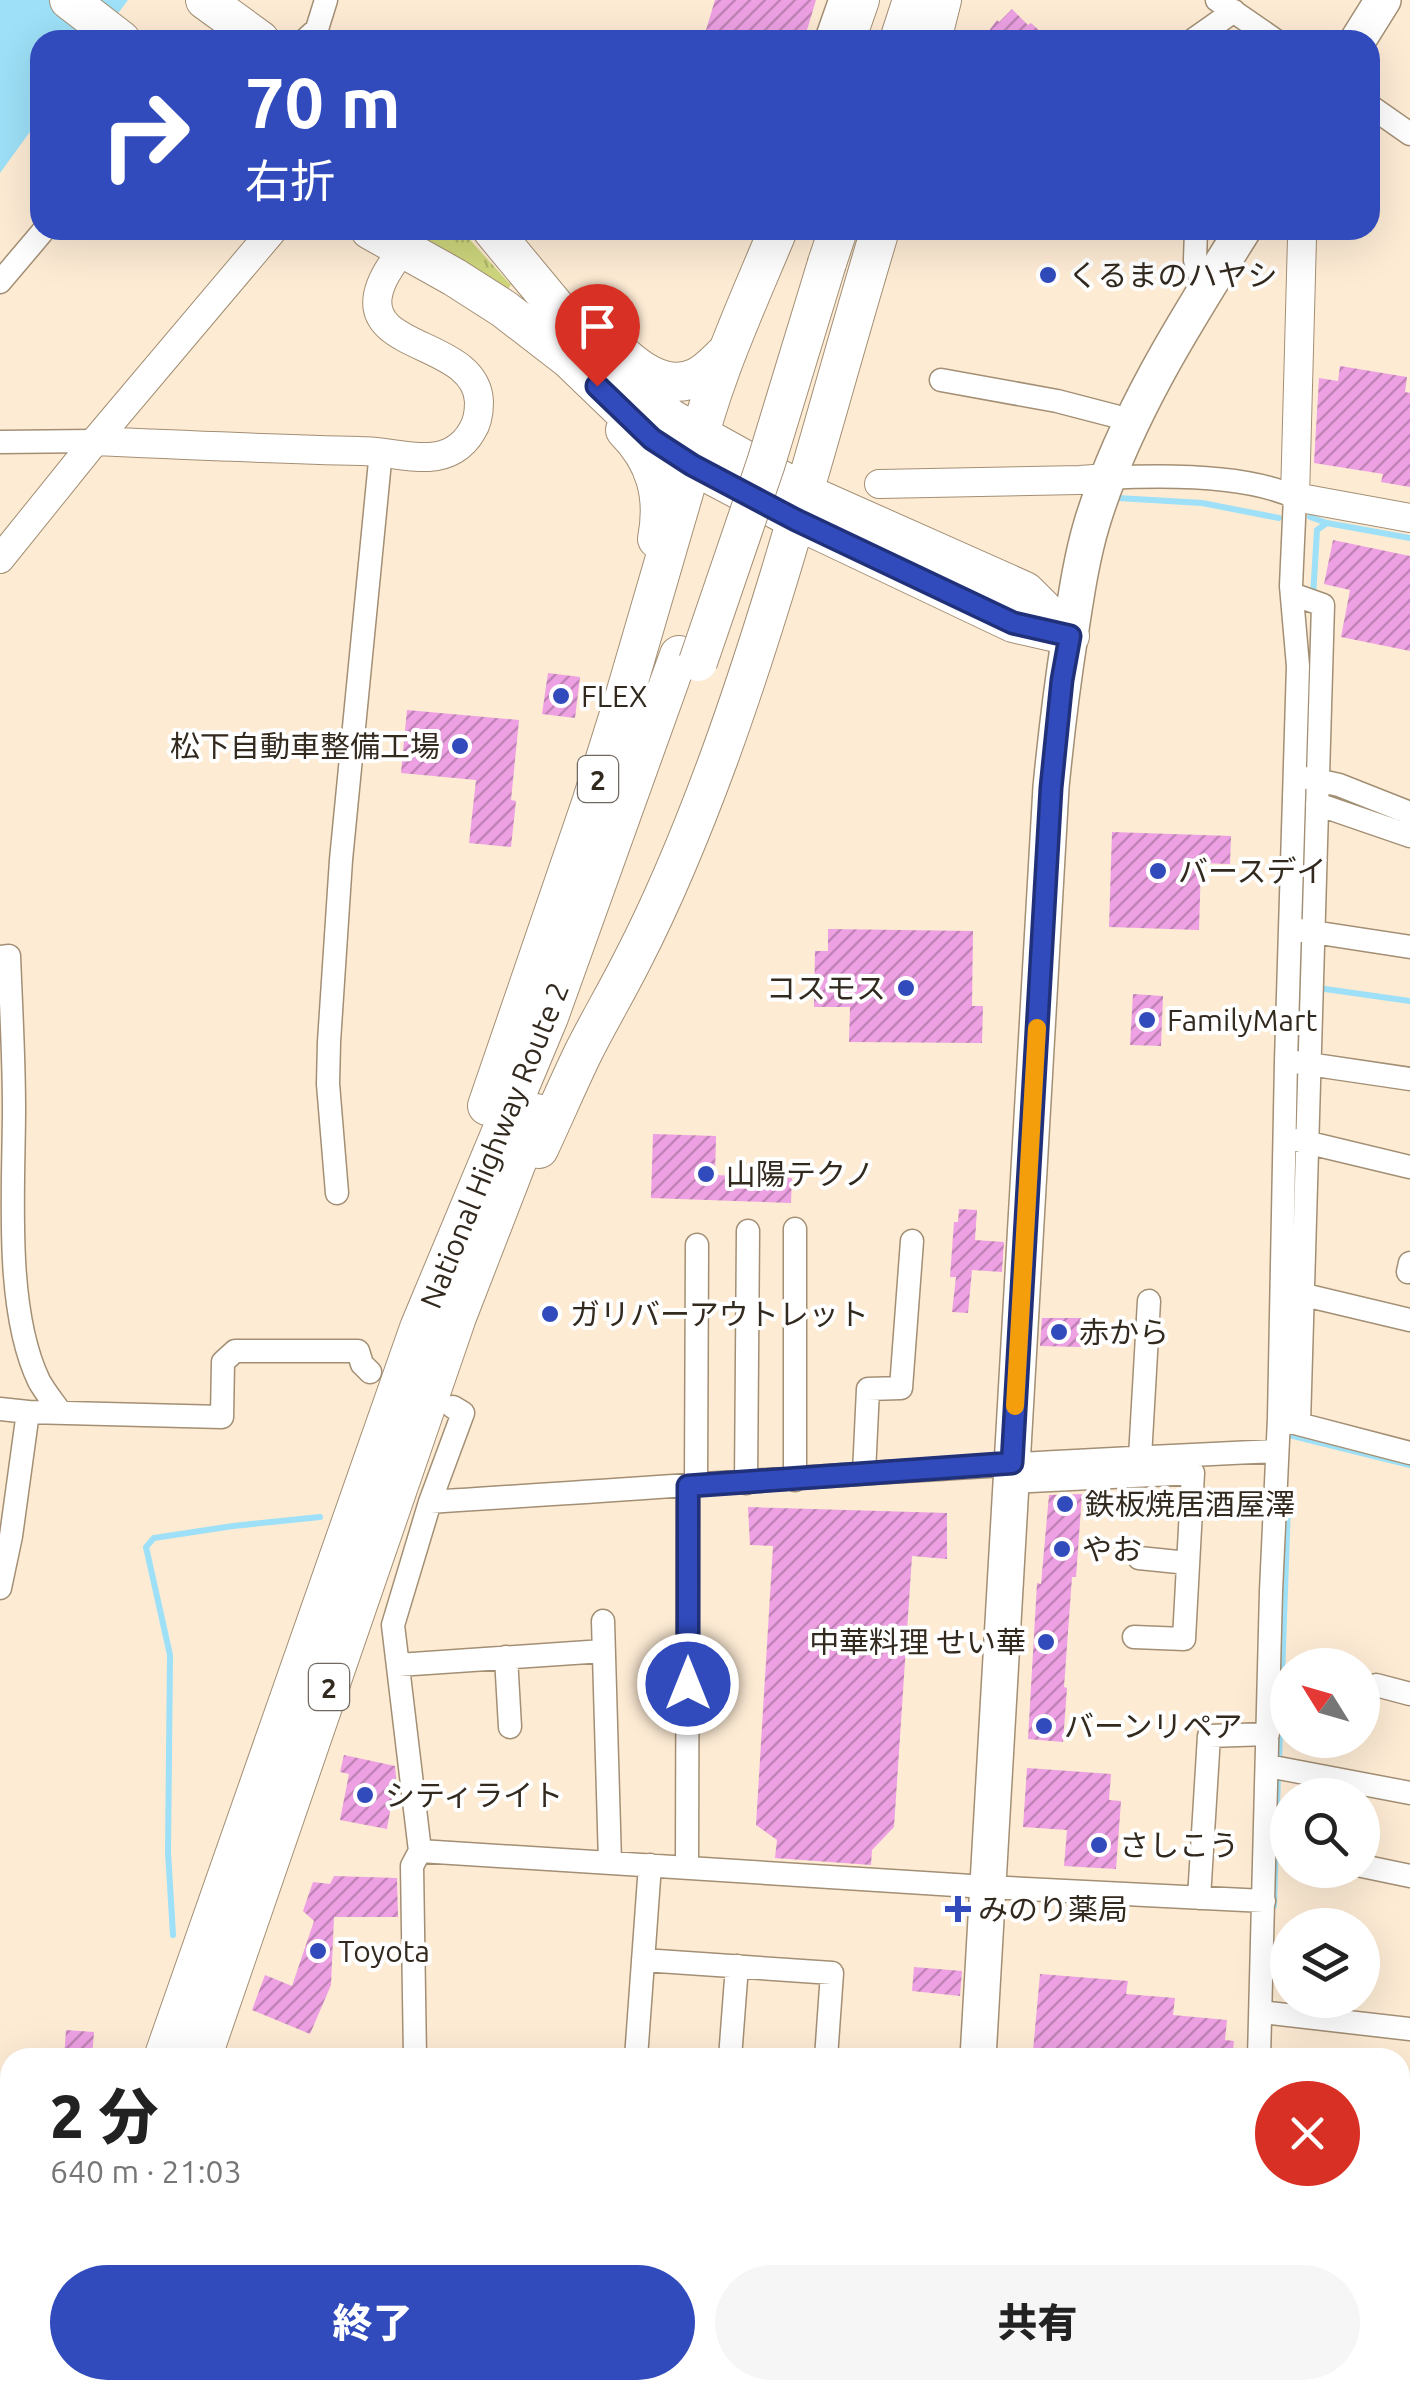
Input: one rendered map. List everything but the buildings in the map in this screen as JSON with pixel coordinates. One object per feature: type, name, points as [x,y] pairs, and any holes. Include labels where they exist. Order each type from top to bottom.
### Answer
[{"type":"highway","points":[[69,0],[108,30]]},
{"type":"highway","points":[[204,0],[245,30]]},
{"type":"highway","points":[[850,30],[860,0]]},
{"type":"highway","points":[[880,30],[890,0]]},
{"type":"highway","points":[[902,30],[912,0]]},
{"type":"highway","points":[[934,30],[942,0]]},
{"type":"highway","points":[[388,240],[504,309],[570,360],[652,439],[696,450],[801,507],[1026,591],[1070,636]]},
{"type":"highway","points":[[502,240],[629,361],[654,376],[677,382],[700,376],[728,351]]},
{"type":"highway","points":[[502,240],[584,341],[670,418],[696,450]]},
{"type":"highway","name":"2","points":[[420,1328],[474,1142],[624,698],[728,351],[774,240]]},
{"type":"highway","name":"2","points":[[457,1318],[682,852],[737,707],[801,507],[877,240]]},
{"type":"highway","name":"National Highway Route 2","points":[[168,2048],[420,1328],[549,1017],[766,462],[824,245]]},
{"type":"highway","points":[[570,360],[584,390],[647,456],[662,512],[625,667],[624,698]]},
{"type":"highway","name":"National Highway Route 2","points":[[205,2048],[457,1318],[571,1023],[688,658]]},
{"type":"main road","points":[[1364,30],[1383,0]]},
{"type":"main road","points":[[979,2048],[1051,788],[1062,680],[1079,574],[1108,478],[1164,360],[1237,240]]},
{"type":"street","points":[[319,30],[326,0]]},
{"type":"street","points":[[830,30],[840,0]]},
{"type":"street","points":[[1202,30],[1225,6],[1260,30]]},
{"type":"street","points":[[1380,113],[1410,134]]},
{"type":"street","points":[[0,282],[36,240]]},
{"type":"street","points":[[0,560],[265,240]]},
{"type":"street","points":[[0,442],[381,451],[428,457],[451,452],[466,442],[477,423],[479,398],[472,378],[451,359],[396,333],[383,320],[377,306],[386,240]]},
{"type":"street","points":[[1196,240],[1195,260],[1205,291]]},
{"type":"street","points":[[1261,2048],[1267,2013],[1264,1902],[1275,1767],[1268,1734],[1278,1451],[1289,1421],[1306,778],[1298,666],[1306,599],[1291,586],[1302,240]]},
{"type":"street","points":[[941,380],[1056,401],[1134,421]]},
{"type":"street","points":[[337,1193],[328,1084],[329,1042],[341,860],[381,451]]},
{"type":"street","points":[[879,484],[1147,476],[1209,479],[1278,489],[1295,497],[1410,518]]},
{"type":"street","points":[[1299,1063],[1312,986],[1302,931],[1317,804],[1306,778]]},
{"type":"street","points":[[1306,778],[1410,813]]},
{"type":"street","points":[[1317,804],[1410,836]]},
{"type":"street","points":[[1302,931],[1410,947]]},
{"type":"street","points":[[0,957],[9,956],[13,1236],[19,1303],[40,1382],[61,1413]]},
{"type":"street","points":[[1299,1063],[1410,1080]]},
{"type":"street","points":[[1296,1140],[1410,1167]]},
{"type":"street","points":[[795,1229],[795,1480]]},
{"type":"street","points":[[746,1483],[748,1231]]},
{"type":"street","points":[[864,1473],[868,1390],[901,1388],[912,1242]]},
{"type":"street","points":[[687,1867],[696,1244]]},
{"type":"street","points":[[1292,1292],[1410,1320]]},
{"type":"street","points":[[1140,1458],[1150,1302]]},
{"type":"street","points":[[0,1409],[222,1417],[222,1362],[234,1352],[358,1351],[370,1372]]},
{"type":"street","points":[[415,2048],[412,1866],[420,1851],[393,1624],[430,1502],[463,1413],[453,1407]]},
{"type":"street","points":[[0,1588],[28,1412]]},
{"type":"street","points":[[1289,1421],[1410,1453]]},
{"type":"street","points":[[430,1502],[690,1491],[864,1473],[1168,1465],[1278,1451]]},
{"type":"street","points":[[1012,1472],[1140,1458],[1192,1473],[1184,1639],[1134,1636]]},
{"type":"street","points":[[1138,1558],[1188,1563]]},
{"type":"street","points":[[603,1621],[610,1862]]},
{"type":"street","points":[[398,1664],[603,1651]]},
{"type":"street","points":[[506,1658],[510,1727]]},
{"type":"street","points":[[1380,1686],[1410,1694]]},
{"type":"street","points":[[1200,1898],[1209,1736],[1268,1734]]},
{"type":"street","points":[[1275,1767],[1410,1792]]},
{"type":"street","points":[[420,1851],[1264,1902]]},
{"type":"street","points":[[637,2048],[650,1865]]},
{"type":"street","points":[[1380,1870],[1410,1876]]},
{"type":"street","points":[[643,1960],[832,1973],[827,2048]]},
{"type":"street","points":[[731,2048],[738,1966]]},
{"type":"street","points":[[1267,2013],[1410,2028]]},
{"type":"green space","points":[[419,240],[470,240],[511,285],[505,293]]},
{"type":"water","points":[[0,0],[128,0],[106,30],[30,30],[30,132],[0,173]]},
{"type":"waterway","points":[[1118,498],[1202,503],[1279,518]]},
{"type":"waterway","points":[[1310,517],[1327,523]]},
{"type":"waterway","points":[[1313,597],[1317,530],[1327,523],[1410,538]]},
{"type":"waterway","points":[[1318,988],[1410,1001]]},
{"type":"waterway","points":[[1289,1435],[1410,1465]]},
{"type":"waterway","points":[[1279,1761],[1288,1505]]},
{"type":"waterway","points":[[173,1935],[168,1852],[170,1655],[146,1547],[154,1538],[320,1517]]},
{"type":"waterway","points":[[1274,1906],[1278,1774]]},
{"type":"slow traffic","points":[[1015,1406],[1037,1028]]},
{"type":"place","name":"くるまのハヤシ","points":[[1048,275]]},
{"type":"place","name":"FLEX","points":[[561,696]]},
{"type":"place","name":"松下自動車整備工場","points":[[460,746]]},
{"type":"place","name":"バースデイ","points":[[1158,871]]},
{"type":"place","name":"コスモス","points":[[906,988]]},
{"type":"place","name":"FamilyMart","points":[[1147,1020]]},
{"type":"place","name":"山陽テクノ","points":[[706,1174]]},
{"type":"place","name":"ガリバーアウトレット","points":[[550,1314]]},
{"type":"place","name":"赤から","points":[[1059,1332]]},
{"type":"place","name":"鉄板焼居酒屋澤","points":[[1065,1504]]},
{"type":"place","name":"やお","points":[[1062,1549]]},
{"type":"place","name":"中華料理 せい華","points":[[1046,1642]]},
{"type":"place","name":"バーンリペア","points":[[1044,1726]]},
{"type":"place","name":"シティライト","points":[[365,1795]]},
{"type":"place","name":"さしこう","points":[[1099,1845]]},
{"type":"place","name":"みのり薬局","points":[[958,1909]]},
{"type":"place","name":"Toyota","points":[[318,1951]]},
{"type":"route","points":[[597,386],[652,439],[692,465],[796,520],[1013,623],[1070,636],[1051,788],[1012,1463],[688,1486],[688,1684]]}]
